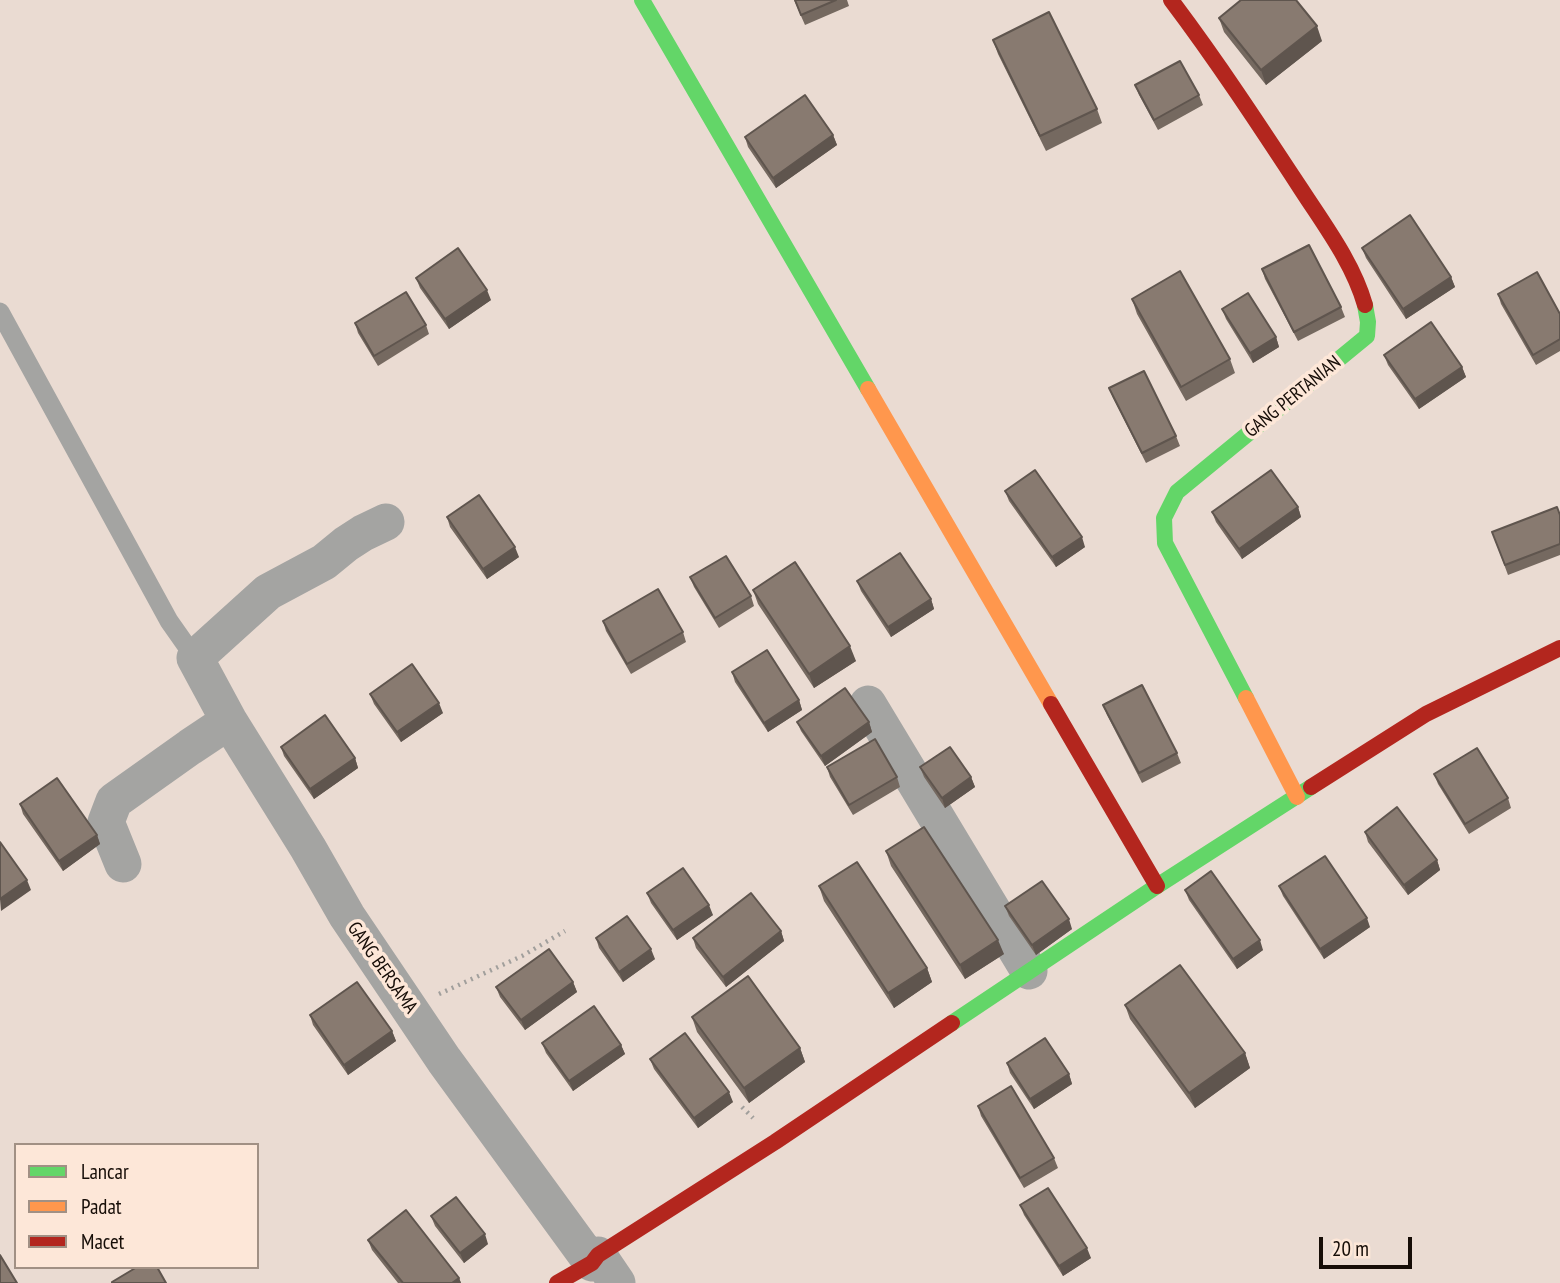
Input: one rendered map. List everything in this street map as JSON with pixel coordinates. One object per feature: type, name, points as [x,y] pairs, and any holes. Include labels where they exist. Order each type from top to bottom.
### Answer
[{"type":"street","points":[[642,0],[1157,886]]},
{"type":"street","name":"GANG PERTANIAN","points":[[1171,0],[1248,107],[1349,265],[1368,318],[1367,336],[1177,492],[1164,518],[1165,544],[1297,797]]},
{"type":"street","points":[[195,659],[268,592],[324,562],[345,544],[386,522]]},
{"type":"street","points":[[557,1283],[602,1267],[775,1142],[1157,886],[1426,713],[1560,648]]},
{"type":"street","name":"GANG BERSAMA","points":[[195,659],[229,721],[379,966],[444,1060],[602,1267]]},
{"type":"street","points":[[868,704],[1030,971]]},
{"type":"street","points":[[123,864],[107,822],[114,801],[229,721]]},
{"type":"lane","points":[[0,312],[169,621],[195,659]]},
{"type":"path","points":[[409,1007],[522,956],[565,931]]},
{"type":"building","points":[[795,0],[836,0],[801,15]]},
{"type":"building","points":[[1241,0],[1296,0],[1317,26],[1261,70],[1219,18]]},
{"type":"building","points":[[1049,12],[1097,109],[1040,136],[993,40]]},
{"type":"building","points":[[1180,61],[1199,95],[1154,120],[1135,85]]},
{"type":"building","points":[[805,95],[833,135],[773,178],[745,137]]},
{"type":"building","points":[[1410,215],[1451,277],[1403,309],[1362,248]]},
{"type":"building","points":[[1309,245],[1341,307],[1294,332],[1262,269]]},
{"type":"building","points":[[458,248],[487,290],[445,319],[416,278]]},
{"type":"building","points":[[1180,271],[1230,359],[1181,387],[1132,299]]},
{"type":"building","points":[[1537,272],[1560,314],[1560,339],[1533,355],[1498,294]]},
{"type":"building","points":[[406,292],[426,325],[374,356],[355,323]]},
{"type":"building","points":[[1248,293],[1276,337],[1250,353],[1222,309]]},
{"type":"building","points":[[1431,322],[1462,367],[1415,399],[1384,355]]},
{"type":"building","points":[[1144,371],[1176,436],[1142,453],[1109,388]]},
{"type":"building","points":[[1035,470],[1082,537],[1052,557],[1005,491]]},
{"type":"building","points":[[1271,470],[1298,507],[1239,549],[1212,512]]},
{"type":"building","points":[[479,495],[515,547],[483,569],[447,517]]},
{"type":"building","points":[[1557,507],[1560,515],[1560,544],[1505,565],[1492,532]]},
{"type":"building","points":[[900,553],[931,599],[888,627],[857,581]]},
{"type":"building","points":[[726,556],[751,596],[715,618],[690,577]]},
{"type":"building","points":[[795,562],[850,646],[809,674],[753,590]]},
{"type":"building","points":[[658,589],[683,632],[627,664],[603,621]]},
{"type":"building","points":[[767,650],[799,700],[764,723],[732,672]]},
{"type":"building","points":[[412,664],[439,703],[397,732],[370,694]]},
{"type":"building","points":[[1142,685],[1177,753],[1139,773],[1103,705]]},
{"type":"building","points":[[845,688],[869,722],[821,756],[797,722]]},
{"type":"building","points":[[325,715],[355,758],[310,789],[281,747]]},
{"type":"building","points":[[875,739],[897,777],[849,805],[827,767]]},
{"type":"building","points":[[950,747],[971,777],[942,798],[920,767]]},
{"type":"building","points":[[1477,748],[1508,798],[1465,824],[1434,774]]},
{"type":"building","points":[[57,778],[97,835],[59,861],[20,804]]},
{"type":"building","points":[[1397,807],[1437,860],[1404,885],[1365,832]]},
{"type":"building","points":[[924,827],[998,940],[960,965],[886,851]]},
{"type":"building","points":[[0,842],[27,880],[0,899]]},
{"type":"building","points":[[1325,856],[1367,918],[1320,949],[1279,886]]},
{"type":"building","points":[[857,862],[927,968],[888,993],[819,886]]},
{"type":"building","points":[[683,868],[709,905],[673,930],[647,893]]},
{"type":"building","points":[[1211,871],[1260,940],[1233,959],[1185,890]]},
{"type":"building","points":[[1042,881],[1069,919],[1032,945],[1005,906]]},
{"type":"building","points":[[751,893],[781,931],[723,977],[693,938]]},
{"type":"building","points":[[627,916],[651,949],[619,972],[596,938]]},
{"type":"building","points":[[549,949],[573,982],[521,1020],[496,987]]},
{"type":"building","points":[[1180,965],[1245,1053],[1189,1093],[1125,1005]]},
{"type":"building","points":[[748,976],[800,1048],[744,1088],[692,1017]]},
{"type":"building","points":[[357,982],[392,1031],[344,1065],[310,1015]]},
{"type":"building","points":[[594,1006],[621,1045],[569,1081],[542,1043]]},
{"type":"building","points":[[685,1033],[729,1092],[694,1118],[650,1059]]},
{"type":"building","points":[[1045,1038],[1069,1074],[1030,1099],[1007,1063]]},
{"type":"building","points":[[1011,1086],[1054,1158],[1020,1178],[978,1106]]},
{"type":"building","points":[[1048,1188],[1087,1248],[1059,1266],[1020,1205]]},
{"type":"building","points":[[456,1197],[485,1234],[460,1253],[431,1216]]},
{"type":"building","points":[[406,1210],[459,1278],[452,1283],[403,1283],[368,1240]]},
{"type":"building","points":[[0,1255],[17,1283],[0,1283]]},
{"type":"building","points":[[134,1269],[158,1269],[166,1283],[112,1283]]},
{"type":"traffic: fast","points":[[642,0],[868,389]]},
{"type":"traffic: fast","points":[[1246,698],[1165,543],[1164,518],[1177,492],[1367,336],[1365,305]]},
{"type":"traffic: fast","points":[[952,1023],[1311,787]]},
{"type":"traffic: slow","points":[[868,389],[1051,704]]},
{"type":"traffic: slow","points":[[1246,698],[1297,797]]},
{"type":"traffic: jam","points":[[1171,0],[1238,93],[1329,231],[1353,274],[1365,305]]},
{"type":"traffic: jam","points":[[1311,787],[1426,714],[1560,648]]},
{"type":"traffic: jam","points":[[1051,704],[1157,886]]},
{"type":"traffic: jam","points":[[557,1283],[592,1263],[598,1255],[775,1142],[952,1023]]}]
